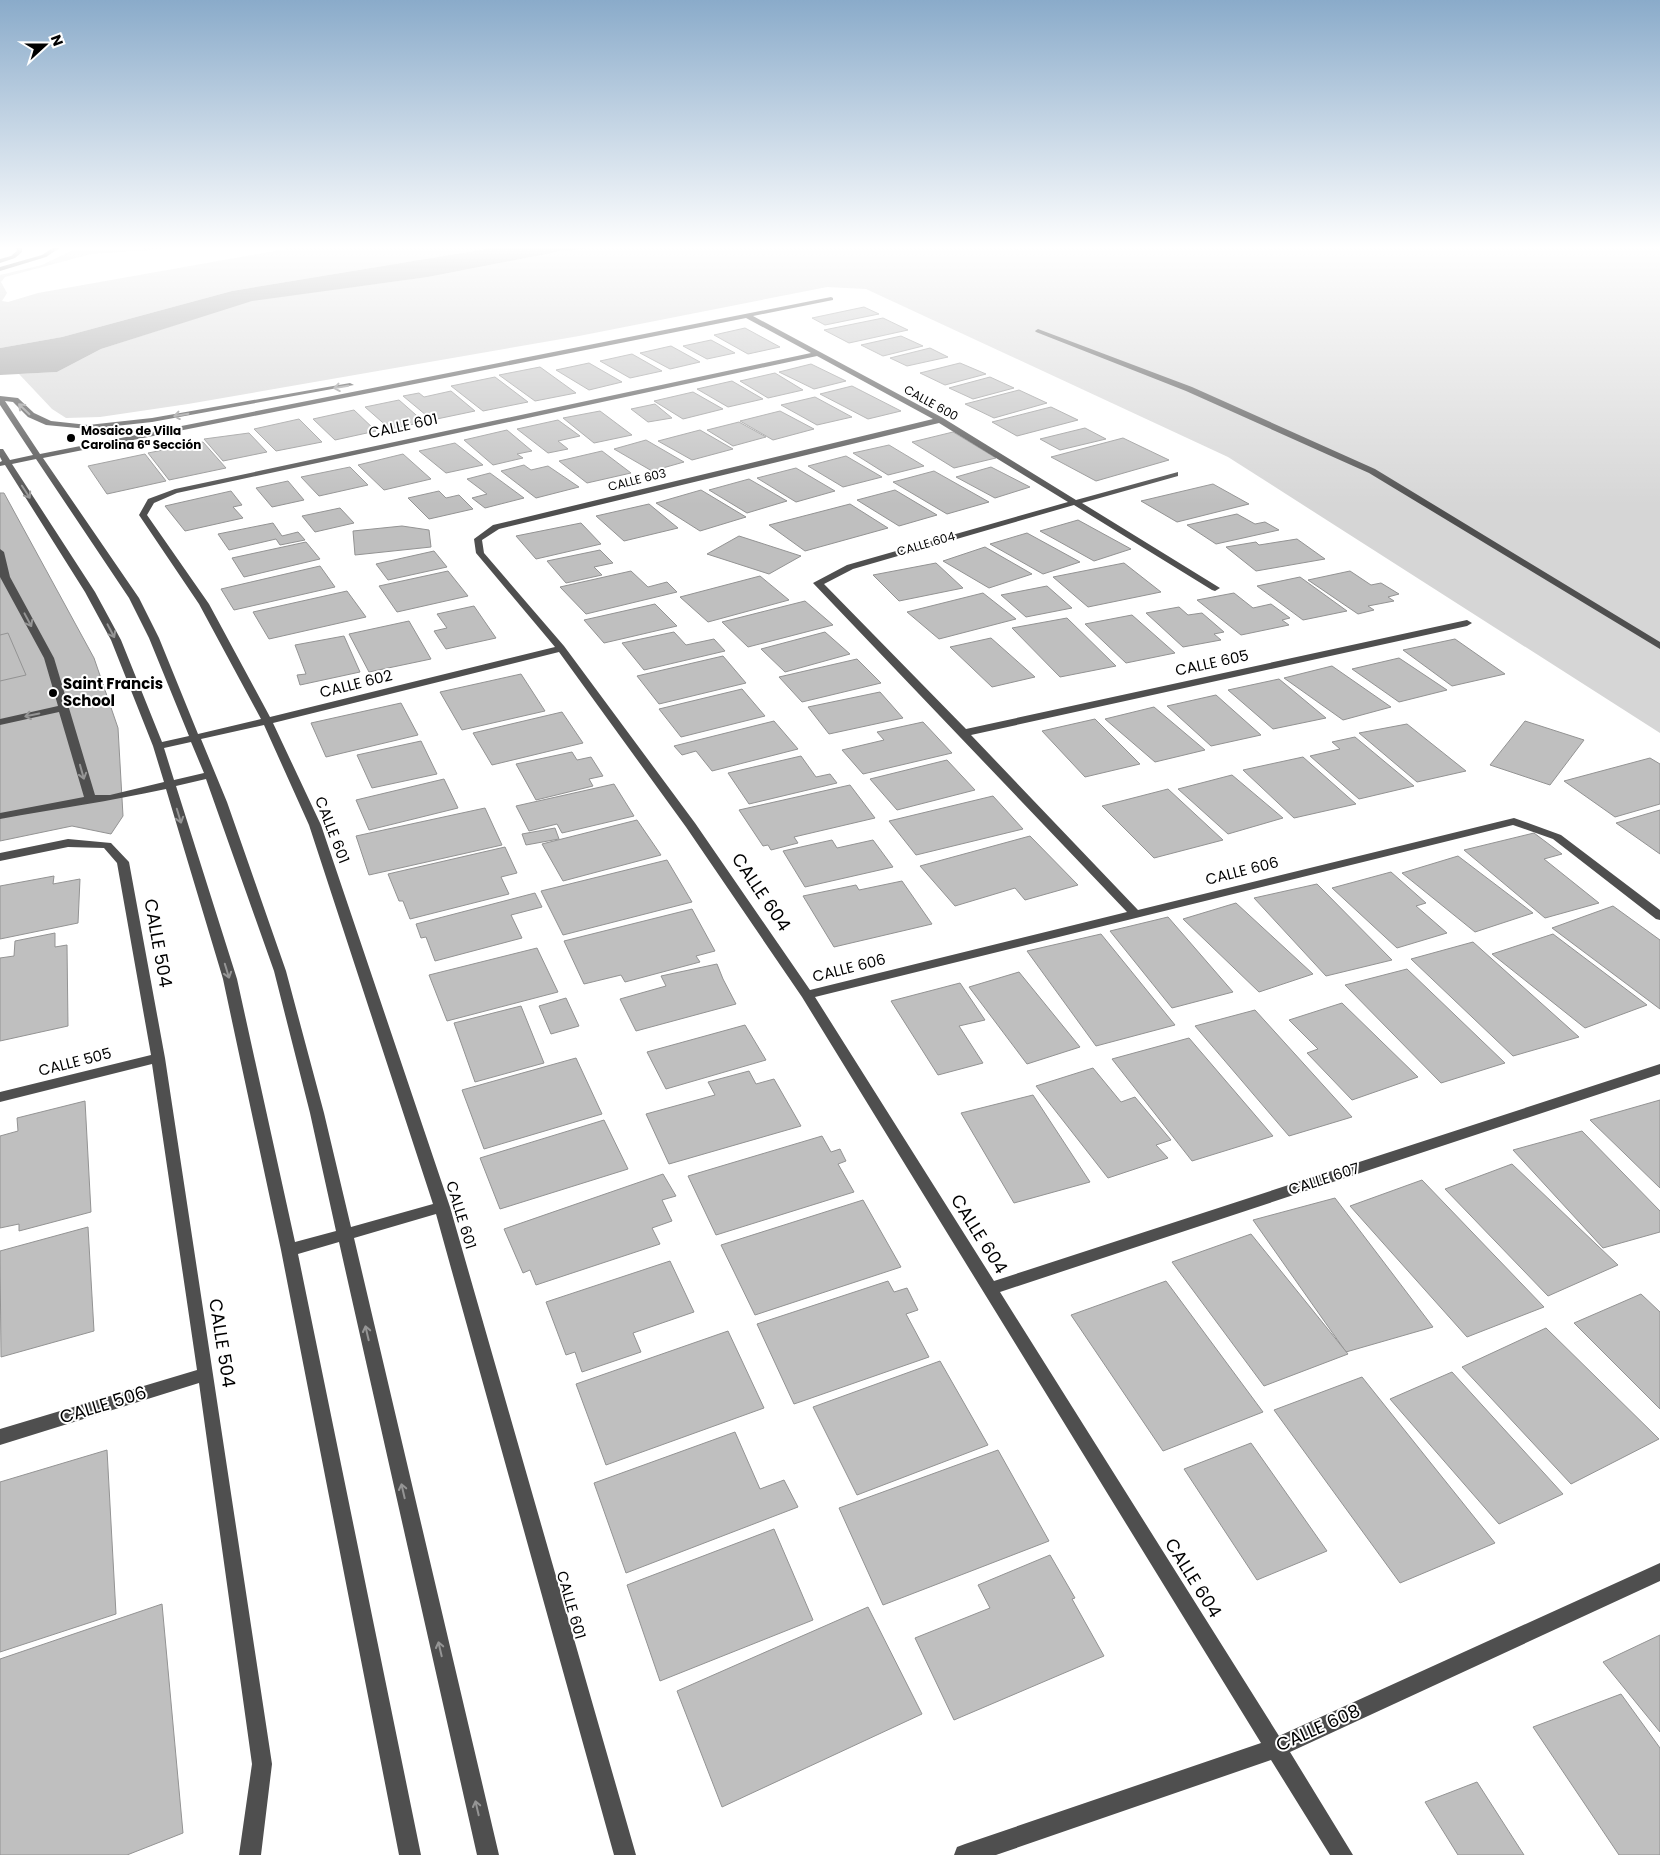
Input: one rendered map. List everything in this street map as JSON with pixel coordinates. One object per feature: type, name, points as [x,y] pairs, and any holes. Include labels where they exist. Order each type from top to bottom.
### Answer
[{"type":"street","points":[[410,1855],[289,1250],[230,979],[158,746],[112,632],[90,592],[2,459],[38,456],[666,332]]},
{"type":"street","name":"CALLE 600","points":[[775,332],[940,420],[1214,588]]},
{"type":"street","points":[[1039,332],[1189,389],[1372,471],[1660,646]]},
{"type":"street","name":"CALLE 601","points":[[625,1855],[442,1207],[315,825],[268,721],[204,604],[143,515],[151,501],[175,491],[817,354]]},
{"type":"street","points":[[0,399],[15,400],[31,416],[49,423],[88,427],[152,420],[358,384],[407,382]]},
{"type":"street","points":[[0,399],[134,598],[154,638],[210,775],[280,972],[316,1112],[488,1855]]},
{"type":"street","name":"CALLE 603","points":[[561,648],[480,553],[478,539],[496,527],[940,420]]},
{"type":"street","points":[[1075,502],[1175,474]]},
{"type":"street","name":"CALLE 604","points":[[1075,502],[850,567],[818,583],[964,733],[1136,915]]},
{"type":"street","points":[[0,552],[2,575],[48,658],[90,799]]},
{"type":"street","name":"CALLE 605","points":[[964,733],[1467,623]]},
{"type":"street","name":"CALLE 602","points":[[158,746],[268,721],[561,648]]},
{"type":"street","name":"CALLE 604","points":[[561,648],[691,825],[808,995],[1342,1855]]},
{"type":"street","points":[[0,722],[63,708]]},
{"type":"street","points":[[0,816],[90,799],[110,798],[210,775]]},
{"type":"street","name":"CALLE 606","points":[[808,995],[1514,821],[1557,837],[1660,916]]},
{"type":"street","name":"CALLE 504","points":[[0,857],[68,843],[108,845],[123,862],[158,1058],[262,1764],[250,1855]]},
{"type":"street","name":"CALLE 505","points":[[0,1097],[158,1058]]},
{"type":"street","name":"CALLE 607","points":[[989,1289],[1660,1069]]},
{"type":"street","points":[[289,1250],[442,1207]]},
{"type":"street","name":"CALLE 506","points":[[0,1437],[206,1374]]},
{"type":"street","name":"CALLE 608","points":[[965,1855],[1276,1748],[1660,1572]]},
{"type":"shaded area","points":[[0,332],[82,332],[62,337],[0,348]]},
{"type":"shaded area","points":[[82,332],[156,332],[101,349],[57,372],[0,375],[0,348]]},
{"type":"shaded area","points":[[155,332],[601,332],[188,404],[100,417],[66,418],[52,409],[19,374],[57,372],[101,349]]},
{"type":"shaded area","points":[[958,332],[1660,332],[1660,733],[1228,457]]},
{"type":"building","points":[[729,332],[752,332],[780,347],[748,354],[714,335]]},
{"type":"building","points":[[827,332],[901,332],[849,343]]},
{"type":"building","points":[[901,336],[923,346],[883,356],[861,345]]},
{"type":"building","points":[[711,340],[735,353],[707,359],[683,346]]},
{"type":"building","points":[[671,346],[700,362],[670,369],[640,353]]},
{"type":"building","points":[[930,348],[948,357],[907,366],[890,358]]},
{"type":"building","points":[[632,354],[662,371],[630,378],[600,361]]},
{"type":"building","points":[[589,363],[622,382],[589,390],[556,370]]},
{"type":"building","points":[[960,363],[986,374],[945,385],[920,373]]},
{"type":"building","points":[[811,364],[846,381],[814,389],[779,372]]},
{"type":"building","points":[[540,367],[576,393],[535,401],[499,375]]},
{"type":"building","points":[[775,373],[803,390],[768,398],[740,381]]},
{"type":"building","points":[[495,377],[528,402],[483,411],[451,386]]},
{"type":"building","points":[[990,377],[1014,388],[973,399],[949,388]]},
{"type":"building","points":[[732,381],[763,399],[728,407],[697,389]]},
{"type":"building","points":[[852,386],[901,411],[868,419],[820,394]]},
{"type":"building","points":[[1019,390],[1047,403],[994,418],[965,404]]},
{"type":"building","points":[[451,391],[475,411],[432,420],[403,396],[419,393],[424,397]]},
{"type":"building","points":[[693,392],[723,409],[683,419],[654,401]]},
{"type":"building","points":[[815,397],[852,417],[817,425],[781,405]]},
{"type":"building","points":[[399,400],[424,422],[390,429],[365,407]]},
{"type":"building","points":[[655,404],[672,418],[648,422],[631,409]]},
{"type":"building","points":[[1051,407],[1078,420],[1017,436],[992,422]]},
{"type":"building","points":[[354,410],[376,431],[335,440],[313,419]]},
{"type":"building","points":[[600,411],[632,435],[594,443],[563,418]]},
{"type":"building","points":[[780,411],[814,429],[773,440],[740,421]]},
{"type":"building","points":[[299,419],[322,442],[276,451],[254,429]]},
{"type":"building","points":[[558,420],[580,436],[558,441],[568,449],[548,453],[517,429]]},
{"type":"building","points":[[739,422],[766,437],[733,446],[707,430]]},
{"type":"building","points":[[1085,428],[1106,439],[1060,450],[1040,439]]},
{"type":"building","points":[[507,430],[532,451],[517,454],[523,458],[493,465],[464,440]]},
{"type":"building","points":[[700,430],[733,449],[692,460],[658,441]]},
{"type":"building","points":[[953,432],[996,458],[954,468],[912,442]]},
{"type":"building","points":[[249,433],[267,452],[223,461],[204,439]]},
{"type":"building","points":[[1123,438],[1169,460],[1096,481],[1051,457]]},
{"type":"building","points":[[646,440],[684,462],[652,471],[614,449]]},
{"type":"building","points":[[203,442],[226,468],[169,480],[148,453]]},
{"type":"building","points":[[455,443],[483,465],[446,473],[419,451]]},
{"type":"building","points":[[889,445],[924,466],[888,475],[853,453]]},
{"type":"building","points":[[602,451],[631,473],[587,483],[559,461]]},
{"type":"building","points":[[145,454],[166,481],[107,494],[88,466]]},
{"type":"building","points":[[403,454],[431,479],[384,490],[358,465]]},
{"type":"building","points":[[846,456],[882,477],[843,487],[808,466]]},
{"type":"building","points":[[524,465],[531,470],[548,466],[579,487],[536,498],[501,471]]},
{"type":"building","points":[[350,467],[368,485],[319,496],[301,477]]},
{"type":"building","points":[[991,467],[1030,487],[995,498],[956,477]]},
{"type":"building","points":[[796,468],[835,491],[796,502],[757,478]]},
{"type":"building","points":[[934,471],[989,502],[947,514],[893,482]]},
{"type":"building","points":[[490,473],[524,498],[485,508],[472,498],[487,494],[467,479]]},
{"type":"building","points":[[749,479],[787,501],[747,513],[709,490]]},
{"type":"building","points":[[288,481],[304,500],[272,507],[256,488]]},
{"type":"building","points":[[1213,484],[1249,504],[1177,522],[1141,501]]},
{"type":"building","points":[[701,490],[746,517],[700,531],[656,503]]},
{"type":"building","points":[[895,490],[937,515],[899,526],[857,500]]},
{"type":"building","points":[[231,491],[242,505],[233,507],[243,518],[185,531],[165,506]]},
{"type":"building","points":[[439,491],[446,498],[459,495],[473,509],[429,519],[408,498]]},
{"type":"building","name":"Saint Francis School","points":[[0,493],[4,493],[94,658],[118,728],[123,816],[111,834],[72,826],[0,841]]},
{"type":"building","points":[[649,504],[678,528],[624,541],[596,516]]},
{"type":"building","points":[[850,504],[888,528],[805,551],[769,525]]},
{"type":"building","points":[[340,508],[354,523],[315,532],[302,516]]},
{"type":"building","points":[[1237,514],[1255,524],[1265,522],[1279,530],[1216,544],[1187,525]]},
{"type":"building","points":[[1078,520],[1131,549],[1094,561],[1040,531]]},
{"type":"building","points":[[273,523],[282,536],[298,532],[305,540],[280,545],[276,539],[229,550],[218,534]]},
{"type":"building","points":[[581,523],[601,544],[536,559],[516,536]]},
{"type":"building","points":[[402,526],[429,530],[431,547],[355,555],[353,531]]},
{"type":"building","points":[[1027,533],[1080,562],[1043,574],[990,544]]},
{"type":"building","points":[[739,536],[801,556],[769,574],[707,554]]},
{"type":"building","points":[[1297,539],[1325,559],[1256,571],[1226,547],[1256,542],[1259,545]]},
{"type":"building","points":[[306,542],[320,559],[244,577],[232,558]]},
{"type":"building","points":[[985,547],[1032,574],[989,588],[943,561]]},
{"type":"building","points":[[600,550],[613,563],[594,567],[602,575],[566,583],[547,561]]},
{"type":"building","points":[[434,551],[447,567],[388,580],[376,564]]},
{"type":"building","points":[[936,563],[963,588],[899,601],[873,575]]},
{"type":"building","points":[[1124,563],[1161,592],[1088,607],[1053,577]]},
{"type":"building","points":[[320,566],[335,587],[234,610],[221,589]]},
{"type":"building","points":[[448,571],[468,596],[397,612],[379,586]]},
{"type":"building","points":[[631,571],[648,587],[667,582],[677,592],[586,614],[560,587]]},
{"type":"building","points":[[1350,571],[1371,585],[1381,583],[1399,594],[1388,597],[1394,601],[1368,606],[1374,610],[1358,614],[1308,580]]},
{"type":"building","points":[[760,576],[789,600],[708,622],[680,597]]},
{"type":"building","points":[[1300,577],[1347,611],[1303,620],[1257,586]]},
{"type":"building","points":[[1047,586],[1072,608],[1026,617],[1001,595]]},
{"type":"building","points":[[347,591],[366,617],[269,639],[253,612]]},
{"type":"building","points":[[983,593],[1016,619],[939,639],[907,612]]},
{"type":"building","points":[[1234,593],[1253,608],[1271,604],[1290,618],[1282,620],[1289,625],[1241,635],[1197,600]]},
{"type":"building","points":[[805,601],[833,625],[748,647],[722,622]]},
{"type":"building","points":[[655,604],[677,626],[604,643],[584,620]]},
{"type":"building","points":[[474,606],[496,638],[446,649],[434,631],[447,628],[437,614]]},
{"type":"building","points":[[1179,607],[1188,615],[1202,613],[1224,632],[1214,634],[1221,640],[1183,647],[1146,613]]},
{"type":"building","points":[[1132,615],[1175,653],[1126,663],[1085,624]]},
{"type":"building","points":[[1067,618],[1116,666],[1060,677],[1012,628]]},
{"type":"building","points":[[409,621],[431,659],[369,672],[349,634]]},
{"type":"building","points":[[674,632],[686,645],[714,639],[725,651],[644,670],[622,643]]},
{"type":"building","points":[[825,632],[850,654],[785,672],[761,649]]},
{"type":"building","points":[[8,633],[26,675],[0,681],[0,635]]},
{"type":"building","points":[[344,636],[360,672],[300,685],[297,675],[306,674],[295,645]]},
{"type":"building","points":[[991,638],[1035,677],[992,687],[950,647]]},
{"type":"building","points":[[1455,639],[1505,674],[1452,686],[1403,650]]},
{"type":"building","points":[[723,656],[746,683],[659,704],[637,676]]},
{"type":"building","points":[[1399,658],[1447,690],[1399,702],[1352,669]]},
{"type":"building","points":[[857,659],[881,683],[802,702],[779,677]]},
{"type":"building","points":[[1332,666],[1391,707],[1343,720],[1284,678]]},
{"type":"building","points":[[521,674],[545,711],[462,730],[440,692]]},
{"type":"building","points":[[1279,679],[1326,718],[1273,729],[1228,690]]},
{"type":"building","points":[[742,689],[765,716],[681,737],[659,709]]},
{"type":"building","points":[[880,692],[903,718],[829,734],[808,707]]},
{"type":"building","points":[[1216,695],[1261,735],[1211,746],[1167,706]]},
{"type":"building","points":[[401,703],[418,735],[326,757],[311,723]]},
{"type":"building","points":[[1154,707],[1205,750],[1155,762],[1105,719]]},
{"type":"building","points":[[562,712],[583,743],[492,765],[473,733]]},
{"type":"building","points":[[1095,719],[1140,764],[1085,777],[1042,731]]},
{"type":"building","points":[[774,721],[798,749],[712,771],[696,751],[682,755],[674,746]]},
{"type":"building","points":[[1525,721],[1584,740],[1550,785],[1490,765]]},
{"type":"building","points":[[923,722],[952,753],[863,774],[842,750],[884,740],[877,732]]},
{"type":"building","points":[[1407,724],[1466,771],[1417,782],[1359,733]]},
{"type":"building","points":[[1355,737],[1414,786],[1359,799],[1310,756],[1340,749],[1332,742]]},
{"type":"building","points":[[421,741],[437,774],[372,788],[357,755]]},
{"type":"building","points":[[572,752],[577,760],[591,757],[603,776],[589,779],[593,786],[536,800],[516,764]]},
{"type":"building","points":[[801,756],[816,777],[830,774],[837,783],[749,804],[728,773]]},
{"type":"building","points":[[1303,757],[1356,804],[1294,818],[1243,770]]},
{"type":"building","points":[[1650,758],[1660,764],[1660,804],[1615,817],[1564,781]]},
{"type":"building","points":[[947,760],[975,790],[897,810],[870,779]]},
{"type":"building","points":[[1232,775],[1283,818],[1228,834],[1178,789]]},
{"type":"building","points":[[444,779],[458,808],[369,830],[356,800]]},
{"type":"building","points":[[614,784],[634,816],[562,833],[557,824],[529,831],[516,806]]},
{"type":"building","points":[[850,785],[875,818],[794,837],[798,843],[771,850],[768,845],[763,846],[739,810]]},
{"type":"building","points":[[1168,789],[1223,840],[1154,858],[1102,806]]},
{"type":"building","points":[[993,796],[1023,829],[916,855],[889,821]]},
{"type":"building","points":[[485,808],[502,845],[369,875],[356,836]]},
{"type":"building","points":[[1660,810],[1660,854],[1616,823]]},
{"type":"building","points":[[637,820],[661,855],[563,881],[542,844]]},
{"type":"building","points":[[555,828],[559,839],[526,845],[522,834]]},
{"type":"building","points":[[1534,833],[1562,854],[1544,859],[1599,903],[1545,918],[1464,850]]},
{"type":"building","points":[[1030,836],[1078,885],[1025,900],[1015,888],[955,906],[920,866]]},
{"type":"building","points":[[832,840],[837,848],[873,840],[893,867],[805,887],[783,851]]},
{"type":"building","points":[[505,847],[517,873],[501,877],[509,894],[410,919],[403,901],[399,901],[388,874]]},
{"type":"building","points":[[1458,856],[1533,913],[1475,932],[1402,873]]},
{"type":"building","points":[[667,860],[692,902],[563,935],[541,891]]},
{"type":"building","points":[[1391,872],[1426,903],[1416,906],[1447,933],[1397,948],[1332,888]]},
{"type":"building","points":[[54,876],[53,884],[80,879],[78,923],[0,939],[0,886]]},
{"type":"building","points":[[902,881],[932,924],[834,947],[803,896],[856,885],[859,890]]},
{"type":"building","points":[[1317,884],[1392,960],[1326,976],[1254,898]]},
{"type":"building","points":[[535,893],[542,907],[511,915],[522,938],[435,961],[426,937],[421,938],[416,924]]},
{"type":"building","points":[[1236,903],[1313,974],[1259,992],[1183,919]]},
{"type":"building","points":[[1613,906],[1660,940],[1660,1009],[1552,928]]},
{"type":"building","points":[[692,909],[715,951],[696,956],[700,962],[625,982],[621,975],[584,984],[564,941]]},
{"type":"building","points":[[1168,917],[1233,992],[1172,1008],[1110,931]]},
{"type":"building","points":[[55,933],[55,947],[67,945],[68,1026],[0,1041],[0,958],[14,956],[15,941]]},
{"type":"building","points":[[1101,934],[1175,1025],[1096,1046],[1027,951]]},
{"type":"building","points":[[1553,934],[1647,1005],[1585,1028],[1492,954]]},
{"type":"building","points":[[1473,942],[1579,1037],[1513,1056],[1411,959]]},
{"type":"building","points":[[537,948],[558,992],[447,1021],[429,975]]},
{"type":"building","points":[[717,964],[736,1004],[636,1031],[620,999],[666,986],[661,976]]},
{"type":"building","points":[[1407,969],[1505,1063],[1441,1083],[1345,985]]},
{"type":"building","points":[[1019,972],[1080,1047],[1027,1064],[969,987]]},
{"type":"building","points":[[960,983],[985,1020],[959,1026],[983,1063],[938,1075],[891,1001]]},
{"type":"building","points":[[566,998],[579,1026],[551,1034],[539,1006]]},
{"type":"building","points":[[1342,1003],[1418,1077],[1352,1100],[1307,1053],[1318,1049],[1289,1020]]},
{"type":"building","points":[[521,1006],[544,1063],[475,1082],[454,1023]]},
{"type":"building","points":[[1255,1010],[1352,1117],[1289,1136],[1195,1026]]},
{"type":"building","points":[[745,1025],[766,1060],[666,1089],[647,1052]]},
{"type":"building","points":[[1189,1038],[1273,1136],[1192,1161],[1112,1059]]},
{"type":"building","points":[[576,1058],[602,1114],[484,1149],[462,1090]]},
{"type":"building","points":[[1093,1068],[1121,1102],[1135,1097],[1171,1140],[1156,1145],[1168,1158],[1108,1178],[1036,1086]]},
{"type":"building","points":[[749,1071],[756,1084],[774,1079],[801,1126],[669,1164],[646,1114],[715,1095],[708,1082]]},
{"type":"building","points":[[1033,1095],[1090,1182],[1014,1203],[961,1113]]},
{"type":"building","points":[[1660,1100],[1660,1188],[1590,1120]]},
{"type":"building","points":[[85,1101],[91,1212],[19,1231],[19,1224],[0,1228],[0,1136],[18,1131],[17,1118]]},
{"type":"building","points":[[604,1120],[628,1169],[500,1209],[480,1158]]},
{"type":"building","points":[[1582,1131],[1660,1211],[1660,1232],[1603,1248],[1513,1150]]},
{"type":"building","points":[[822,1136],[831,1152],[840,1149],[846,1161],[838,1164],[854,1192],[716,1235],[688,1176]]},
{"type":"building","points":[[1512,1164],[1618,1265],[1548,1296],[1445,1189]]},
{"type":"building","points":[[663,1174],[676,1196],[662,1200],[672,1221],[652,1228],[660,1244],[536,1285],[530,1270],[523,1273],[504,1229]]},
{"type":"building","points":[[1422,1180],[1544,1307],[1467,1337],[1350,1206]]},
{"type":"building","points":[[1335,1198],[1433,1327],[1346,1352],[1253,1220]]},
{"type":"building","points":[[863,1200],[901,1267],[755,1315],[721,1245]]},
{"type":"building","points":[[88,1227],[94,1331],[1,1357],[0,1251]]},
{"type":"building","points":[[1251,1234],[1348,1354],[1264,1386],[1172,1262]]},
{"type":"building","points":[[670,1261],[694,1312],[633,1333],[641,1352],[582,1372],[575,1352],[566,1355],[546,1302]]},
{"type":"building","points":[[888,1281],[894,1292],[907,1288],[918,1310],[906,1314],[929,1357],[794,1404],[757,1324]]},
{"type":"building","points":[[1166,1281],[1263,1412],[1163,1451],[1071,1315]]},
{"type":"building","points":[[1641,1294],[1660,1312],[1660,1409],[1574,1323]]},
{"type":"building","points":[[1546,1328],[1659,1439],[1571,1484],[1462,1367]]},
{"type":"building","points":[[728,1331],[764,1408],[606,1465],[576,1384]]},
{"type":"building","points":[[940,1361],[988,1445],[857,1495],[813,1407]]},
{"type":"building","points":[[1452,1372],[1563,1494],[1499,1524],[1390,1399]]},
{"type":"building","points":[[1362,1377],[1495,1543],[1400,1583],[1274,1410]]},
{"type":"building","points":[[735,1432],[760,1489],[784,1480],[798,1507],[626,1573],[594,1483]]},
{"type":"building","points":[[1251,1443],[1327,1551],[1257,1580],[1184,1469]]},
{"type":"building","points":[[107,1450],[116,1614],[0,1652],[0,1482]]},
{"type":"building","points":[[998,1450],[1049,1541],[883,1605],[839,1508]]},
{"type":"building","points":[[774,1529],[813,1620],[660,1681],[627,1585]]},
{"type":"building","points":[[1050,1555],[1075,1598],[1072,1599],[1104,1656],[954,1720],[915,1638],[990,1608],[978,1585]]},
{"type":"building","points":[[162,1604],[183,1833],[127,1855],[0,1855],[0,1659]]},
{"type":"building","points":[[868,1607],[922,1714],[722,1807],[677,1691]]},
{"type":"building","points":[[1660,1635],[1660,1732],[1603,1662]]},
{"type":"building","points":[[1621,1694],[1660,1748],[1660,1855],[1619,1855],[1533,1727]]},
{"type":"building","points":[[1477,1782],[1524,1855],[1458,1855],[1425,1802]]},
{"type":"place","name":"Mosaico de Villa Carolina 6ª Sección","points":[[71,438]]},
{"type":"place","name":"Saint Francis School","points":[[53,693]]}]
